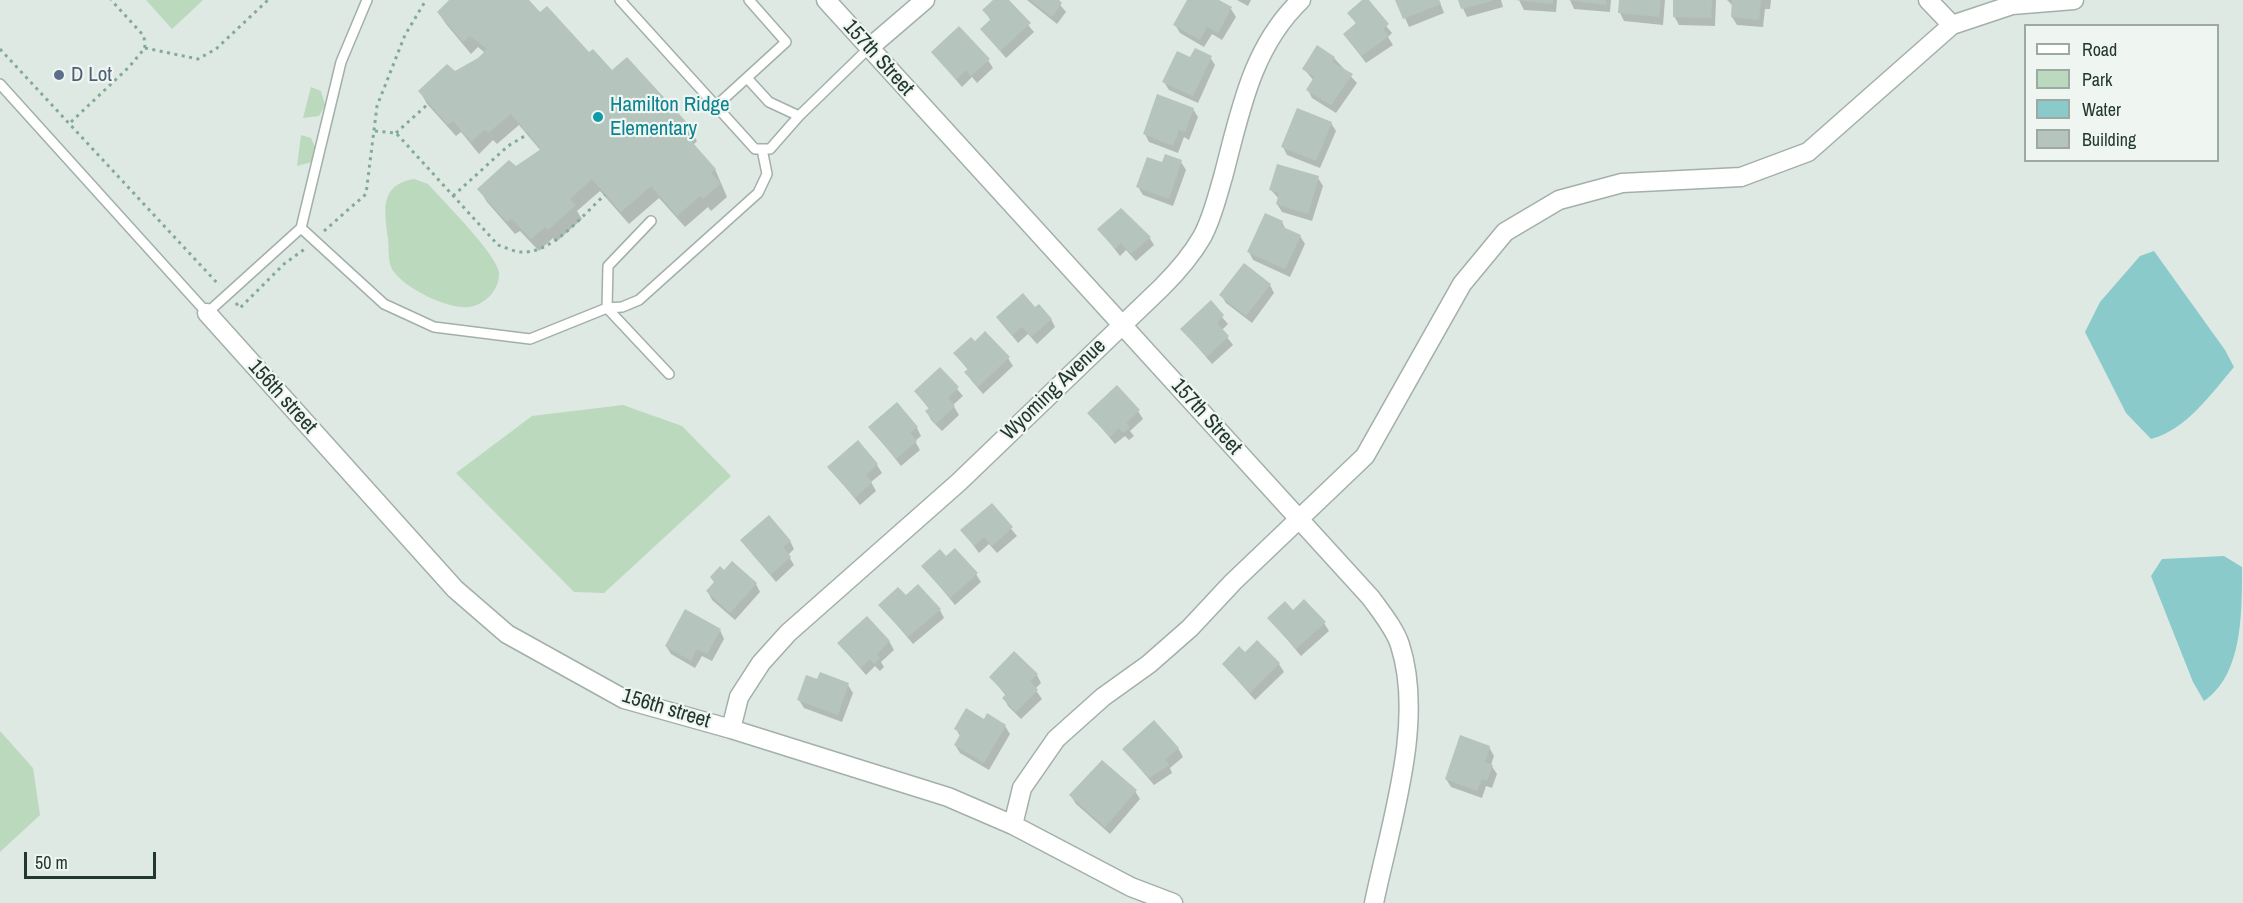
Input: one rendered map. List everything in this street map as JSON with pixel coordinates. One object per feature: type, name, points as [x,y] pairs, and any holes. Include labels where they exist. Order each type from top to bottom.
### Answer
[{"type":"street","name":"157th Street","points":[[826,0],[1371,598],[1400,643],[1410,691],[1410,730],[1374,903]]},
{"type":"street","points":[[869,48],[925,0]]},
{"type":"street","name":"Wyoming Avenue","points":[[731,729],[740,697],[761,663],[788,633],[959,482],[1162,287],[1184,263],[1202,237],[1215,202],[1254,65],[1272,33],[1301,0]]},
{"type":"street","points":[[1928,0],[1952,25]]},
{"type":"street","points":[[1013,825],[1022,788],[1056,740],[1103,697],[1149,664],[1190,628],[1233,582],[1365,456],[1466,278],[1481,258],[1512,227],[1559,200],[1623,183],[1741,177],[1808,152],[1952,25],[2012,5],[2074,0]]},
{"type":"street","name":"156th street","points":[[207,313],[455,589],[507,634],[624,699],[731,729],[948,797],[1013,825],[1131,886],[1173,903]]},
{"type":"lane","points":[[0,84],[207,313],[301,228],[341,63],[367,0]]},
{"type":"lane","points":[[620,0],[755,148],[770,149],[799,116],[869,48]]},
{"type":"lane","points":[[716,106],[786,42],[749,0]]},
{"type":"lane","points":[[747,78],[768,102],[799,116]]},
{"type":"lane","points":[[301,228],[384,304],[434,327],[530,339],[608,308],[622,307],[639,300],[758,193],[767,174],[762,149]]},
{"type":"lane","points":[[651,221],[608,266],[608,308],[669,374]]},
{"type":"path","points":[[71,122],[129,67],[145,48],[144,36],[111,0]]},
{"type":"path","points":[[145,48],[198,58],[216,49],[268,0]]},
{"type":"path","points":[[0,49],[71,122],[240,308],[284,264],[315,241],[328,226],[366,194],[377,106],[401,45],[426,0]]},
{"type":"path","points":[[396,133],[429,103]]},
{"type":"path","points":[[375,131],[396,133],[498,245],[519,253],[538,250],[557,237],[605,195]]},
{"type":"path","points":[[453,196],[508,146],[528,134]]},
{"type":"green space","points":[[146,0],[203,0],[172,29]]},
{"type":"green space","points":[[311,87],[321,91],[325,105],[319,116],[303,118]]},
{"type":"green space","points":[[301,135],[311,138],[317,151],[312,162],[297,166]]},
{"type":"green space","points":[[414,179],[428,184],[479,240],[495,263],[499,272],[497,286],[480,304],[460,307],[437,301],[404,282],[391,267],[386,201],[394,187]]},
{"type":"green space","points":[[623,405],[682,426],[731,476],[604,593],[574,592],[456,473],[532,416]]},
{"type":"green space","points":[[0,731],[33,768],[40,815],[0,852]]},
{"type":"water","points":[[2154,251],[2225,350],[2234,367],[2187,419],[2176,428],[2151,439],[2126,413],[2085,332],[2100,302],[2140,256]]},
{"type":"water","points":[[2224,556],[2242,567],[2242,603],[2238,641],[2226,675],[2217,690],[2204,701],[2193,682],[2151,576],[2162,559]]},
{"type":"building","name":"Hamilton Ridge Elementary","points":[[449,0],[529,0],[540,12],[547,6],[589,52],[593,49],[612,70],[627,57],[691,127],[685,134],[716,169],[711,173],[721,183],[703,199],[700,196],[677,216],[651,186],[621,212],[592,179],[570,199],[576,205],[548,230],[545,227],[531,239],[512,219],[507,222],[477,189],[509,160],[516,166],[541,149],[511,114],[488,133],[485,129],[471,142],[453,121],[448,125],[418,91],[447,64],[455,71],[478,58],[487,49],[470,36],[463,42],[437,12]]},
{"type":"building","points":[[993,0],[1009,0],[1031,23],[1000,51],[980,29],[991,19],[982,10]]},
{"type":"building","points":[[1030,0],[1059,0],[1062,3],[1052,17]]},
{"type":"building","points":[[1187,0],[1219,0],[1232,7],[1218,33],[1207,27],[1200,40],[1173,25]]},
{"type":"building","points":[[1362,0],[1369,0],[1389,24],[1383,29],[1389,36],[1361,56],[1343,34],[1356,23],[1347,13]]},
{"type":"building","points":[[1395,0],[1439,0],[1441,4],[1403,19]]},
{"type":"building","points":[[1458,0],[1491,0],[1492,1],[1461,9]]},
{"type":"building","points":[[1515,0],[1553,0],[1553,4]]},
{"type":"building","points":[[1568,0],[1606,0],[1606,5]]},
{"type":"building","points":[[1619,0],[1661,0],[1659,17],[1618,13]]},
{"type":"building","points":[[1673,0],[1712,0],[1711,18],[1673,17]]},
{"type":"building","points":[[1732,0],[1761,0],[1759,20],[1731,17]]},
{"type":"building","points":[[959,26],[990,59],[971,76],[966,70],[956,80],[931,52]]},
{"type":"building","points":[[1317,45],[1335,57],[1332,62],[1353,74],[1331,105],[1306,90],[1314,77],[1302,69]]},
{"type":"building","points":[[1195,48],[1212,56],[1193,96],[1162,82],[1177,51],[1190,57]]},
{"type":"building","points":[[1157,94],[1194,108],[1185,132],[1179,130],[1173,146],[1143,134]]},
{"type":"building","points":[[1297,108],[1332,122],[1316,161],[1281,147]]},
{"type":"building","points":[[1165,154],[1182,160],[1169,199],[1136,187],[1147,157],[1162,162]]},
{"type":"building","points":[[1277,164],[1319,176],[1308,214],[1276,204],[1279,193],[1269,190]]},
{"type":"building","points":[[1121,208],[1151,237],[1131,254],[1121,243],[1115,249],[1097,229]]},
{"type":"building","points":[[1265,213],[1283,221],[1281,226],[1301,235],[1285,269],[1247,252]]},
{"type":"building","points":[[1244,263],[1271,284],[1246,316],[1219,295]]},
{"type":"building","points":[[1023,293],[1035,307],[1039,304],[1052,319],[1031,337],[1022,327],[1012,336],[996,317]]},
{"type":"building","points":[[1211,300],[1224,315],[1217,323],[1229,336],[1207,357],[1180,329]]},
{"type":"building","points":[[985,331],[1010,357],[978,387],[964,372],[968,369],[953,353],[971,337],[975,341]]},
{"type":"building","points":[[940,367],[959,387],[948,398],[955,406],[936,424],[925,411],[929,408],[914,391]]},
{"type":"building","points":[[1117,385],[1140,410],[1126,423],[1130,427],[1123,433],[1119,428],[1110,437],[1087,413]]},
{"type":"building","points":[[897,402],[918,427],[910,433],[917,441],[896,459],[868,427]]},
{"type":"building","points":[[858,440],[878,464],[866,475],[872,482],[855,498],[827,467]]},
{"type":"building","points":[[992,503],[1013,527],[992,546],[984,537],[974,546],[960,530]]},
{"type":"building","points":[[769,515],[791,541],[783,547],[791,557],[770,575],[740,540]]},
{"type":"building","points":[[955,548],[978,573],[950,598],[921,566],[940,549],[946,556]]},
{"type":"building","points":[[732,561],[757,583],[730,613],[706,591],[714,582],[710,577],[720,566],[724,570]]},
{"type":"building","points":[[918,584],[941,609],[908,637],[878,605],[898,587],[906,595]]},
{"type":"building","points":[[1304,599],[1326,622],[1296,649],[1267,618],[1285,601],[1293,610]]},
{"type":"building","points":[[685,609],[721,629],[707,654],[697,649],[691,661],[665,646]]},
{"type":"building","points":[[867,616],[890,641],[877,654],[880,658],[874,664],[870,659],[861,668],[837,643]]},
{"type":"building","points":[[1257,640],[1280,663],[1250,693],[1222,664],[1239,646],[1245,652]]},
{"type":"building","points":[[1014,651],[1038,674],[1030,681],[1038,690],[1016,712],[1002,698],[1006,694],[989,677]]},
{"type":"building","points":[[820,672],[849,683],[838,715],[797,700],[806,675],[817,679]]},
{"type":"building","points":[[966,708],[984,719],[987,713],[1006,725],[984,763],[954,745],[961,733],[954,729]]},
{"type":"building","points":[[1154,720],[1179,748],[1165,760],[1169,765],[1149,778],[1122,749]]},
{"type":"building","points":[[1460,735],[1490,746],[1485,762],[1493,765],[1487,781],[1482,779],[1477,791],[1445,779]]},
{"type":"building","points":[[1102,760],[1137,790],[1105,827],[1069,795]]},
{"type":"place","name":"D Lot","points":[[59,75]]},
{"type":"place","name":"Hamilton Ridge Elementary","points":[[598,117]]}]
